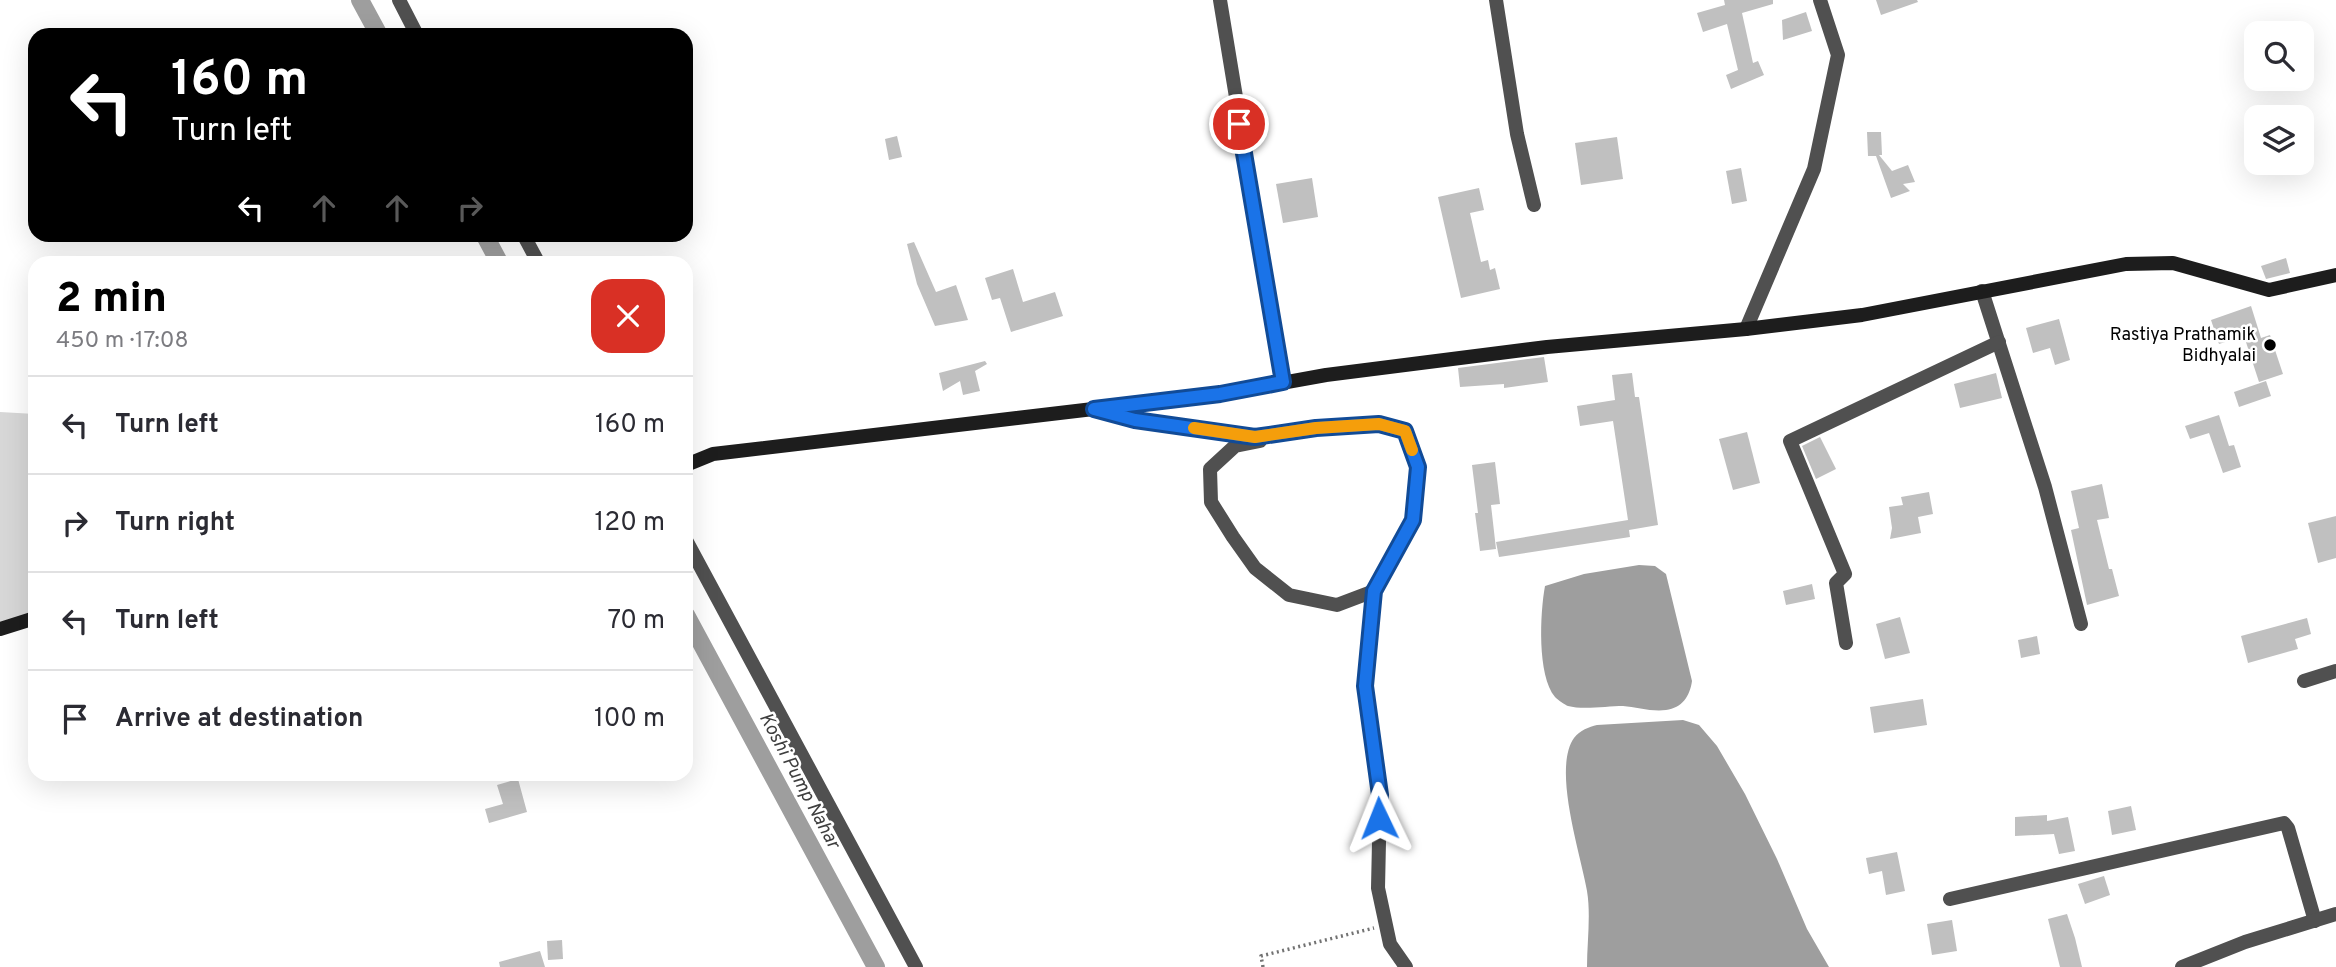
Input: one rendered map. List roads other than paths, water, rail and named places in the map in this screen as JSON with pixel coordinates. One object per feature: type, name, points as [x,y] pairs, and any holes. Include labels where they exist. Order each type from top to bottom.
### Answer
[{"type":"street","points":[[398,0],[413,28]]},
{"type":"street","points":[[1220,0],[1283,382]]},
{"type":"street","points":[[1496,0],[1517,134],[1534,205]]},
{"type":"street","points":[[1746,329],[1814,169],[1838,55],[1820,0]]},
{"type":"street","points":[[693,462],[713,454],[1220,394],[1326,375],[1533,348],[1746,329],[1862,315],[2126,264],[2173,263],[2269,290],[2336,275]]},
{"type":"street","points":[[1982,291],[2046,487],[2081,624]]},
{"type":"street","points":[[1846,643],[1836,583],[1845,574],[1790,441],[1999,342]]},
{"type":"street","points":[[1094,409],[1135,420],[1255,437],[1316,428],[1379,424],[1405,431],[1418,467],[1413,520],[1374,591],[1365,686],[1380,795],[1378,888],[1390,944],[1406,967]]},
{"type":"street","points":[[1316,428],[1235,446],[1210,469],[1211,502],[1255,568],[1289,596],[1338,605],[1374,591]]},
{"type":"street","points":[[693,553],[916,967]]},
{"type":"street","points":[[0,629],[28,620]]},
{"type":"street","points":[[2304,681],[2336,671]]},
{"type":"street","points":[[1950,899],[2284,823],[2288,828],[2315,920]]},
{"type":"street","points":[[2191,966],[2245,942],[2336,914]]},
{"type":"waterway","name":"Koshi Pump Nahar","points":[[360,0],[375,28]]},
{"type":"waterway","name":"Koshi Pump Nahar","points":[[488,242],[496,256]]},
{"type":"waterway","name":"Koshi Pump Nahar","points":[[693,628],[876,967]]},
{"type":"place","name":"Rastiya Prathamik Bidhyalai","points":[[2270,345]]}]
